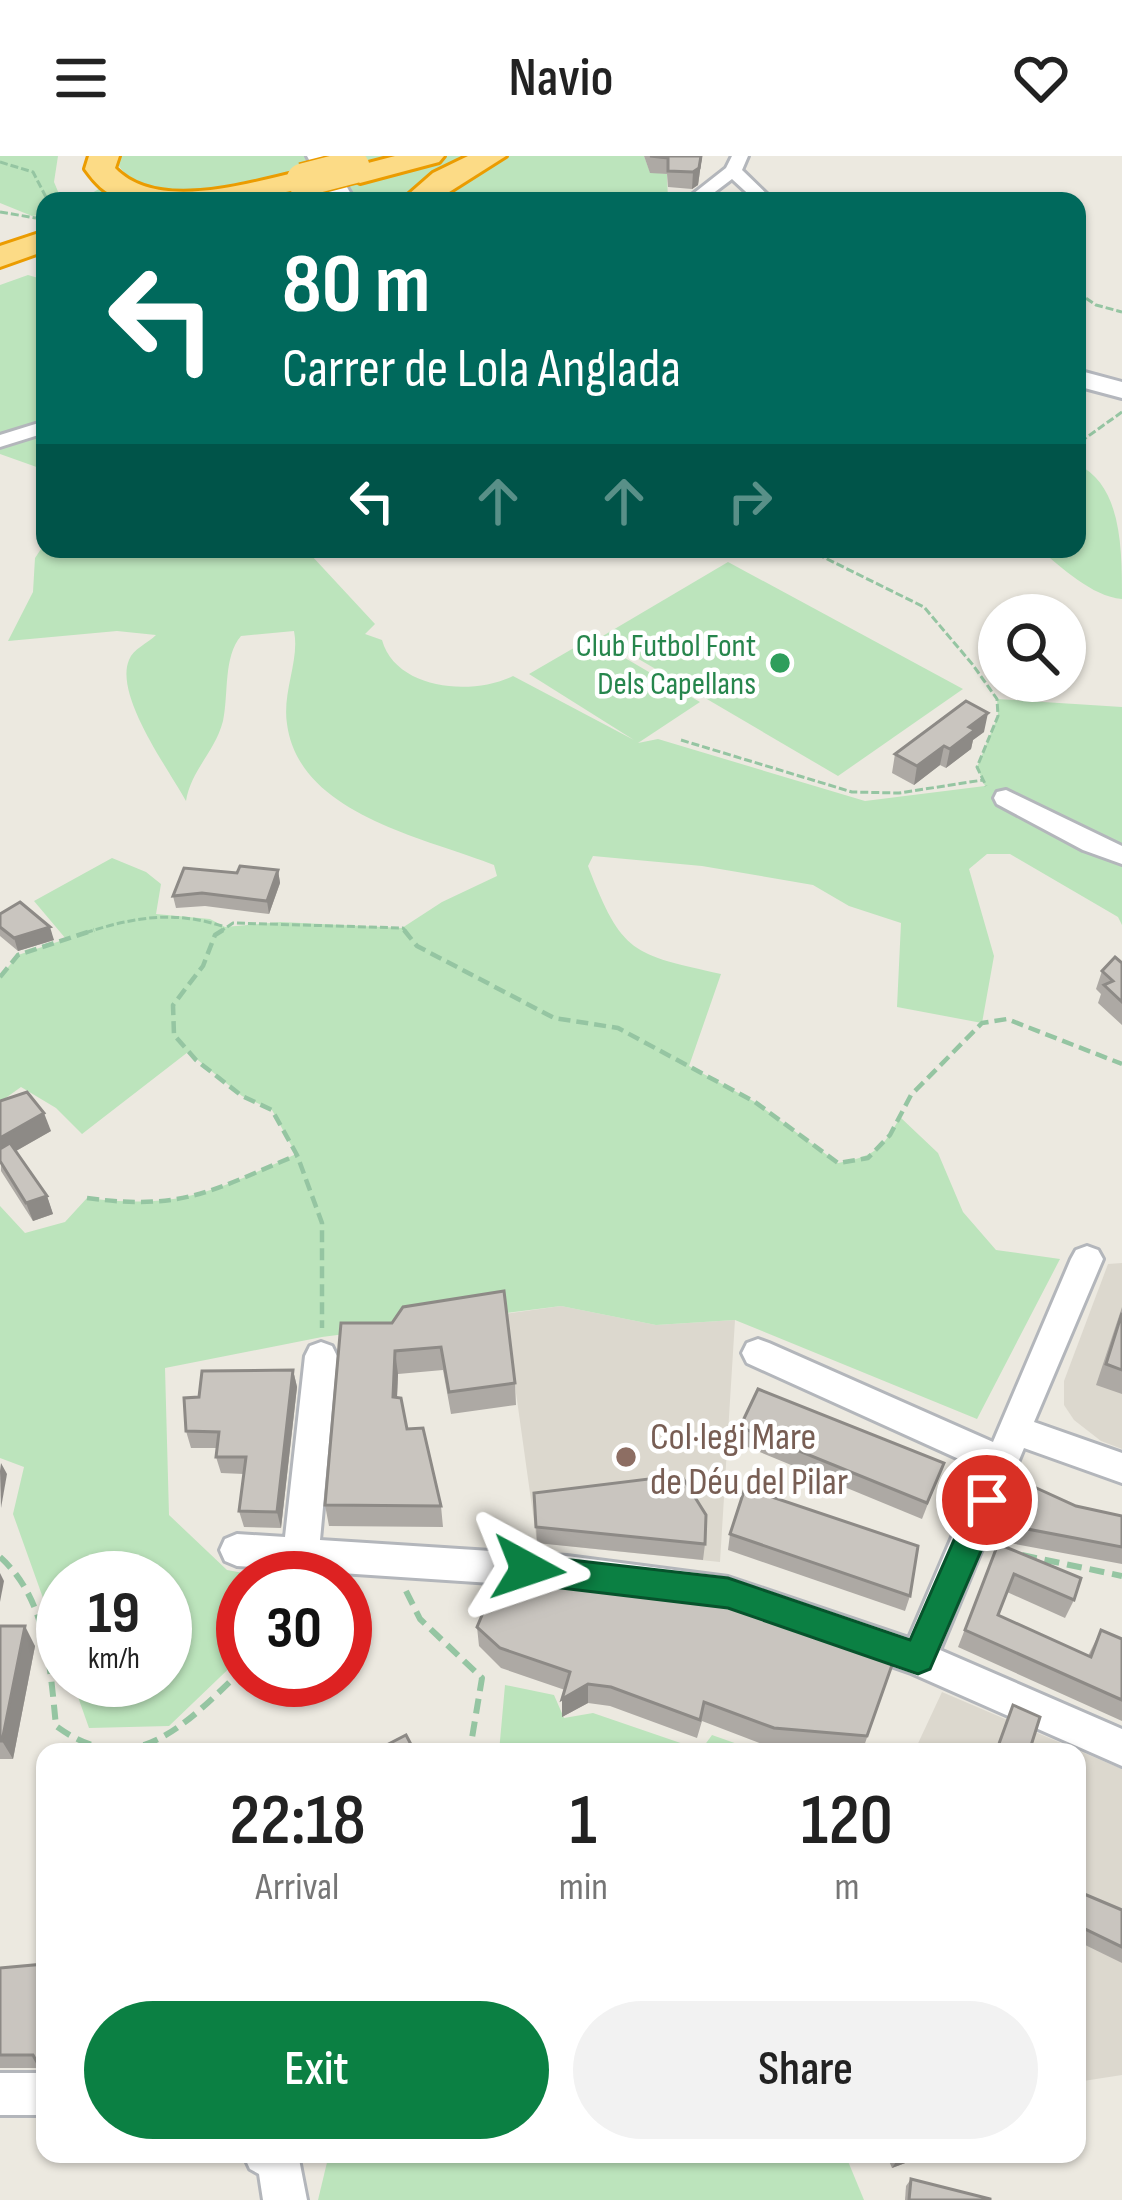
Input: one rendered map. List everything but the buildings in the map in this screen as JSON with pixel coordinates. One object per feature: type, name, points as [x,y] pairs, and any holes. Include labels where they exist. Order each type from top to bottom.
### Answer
[{"type":"highway","points":[[79,191],[78,169],[87,156]]},
{"type":"highway","points":[[104,156],[100,170],[105,179],[132,192]]},
{"type":"highway","points":[[357,171],[395,156]]},
{"type":"highway","points":[[227,192],[429,156]]},
{"type":"highway","points":[[427,192],[491,156]]},
{"type":"highway","points":[[254,192],[312,174]]},
{"type":"highway","points":[[277,192],[312,174]]},
{"type":"street","points":[[702,192],[736,163],[759,192]]},
{"type":"street","points":[[1086,370],[1122,380]]},
{"type":"street","points":[[1086,380],[1122,390]]},
{"type":"street","points":[[0,441],[36,430]]},
{"type":"street","points":[[1006,798],[1122,855]]},
{"type":"street","points":[[918,1658],[1087,1259]]},
{"type":"street","points":[[758,1353],[1011,1447],[1122,1468]]},
{"type":"street","points":[[301,1551],[321,1356]]},
{"type":"street","points":[[237,1550],[253,1551]]},
{"type":"street","points":[[372,1559],[568,1572],[728,1593],[918,1658],[1122,1748]]},
{"type":"street","points":[[0,2094],[36,2094]]},
{"type":"street","points":[[279,2163],[285,2200]]},
{"type":"path","points":[[0,162],[33,168],[46,192]]},
{"type":"path","points":[[0,212],[36,216]]},
{"type":"path","points":[[1086,298],[1122,312]]},
{"type":"path","points":[[1086,438],[1122,412]]},
{"type":"path","points":[[825,558],[924,607],[973,665],[998,699],[998,716],[977,767],[982,780],[1006,798]]},
{"type":"path","points":[[681,740],[852,792],[898,793],[982,780]]},
{"type":"path","points":[[0,977],[17,955],[136,916],[196,917],[225,927],[281,922],[403,928],[417,946],[513,998],[554,1018],[618,1028],[739,1093],[838,1163],[868,1158],[890,1135],[911,1095],[982,1023],[1007,1019],[1122,1064]]},
{"type":"path","points":[[225,927],[215,935],[203,966],[173,1005],[174,1035],[242,1096],[272,1110],[297,1155],[322,1223],[321,1356]]},
{"type":"path","points":[[87,1198],[137,1205],[187,1201],[297,1155]]},
{"type":"path","points":[[970,1538],[1054,1565],[1122,1576]]},
{"type":"path","points":[[0,1557],[17,1568],[45,1640],[56,1726],[82,1743]]},
{"type":"path","points":[[409,1562],[406,1596],[420,1618],[482,1678],[471,1743]]},
{"type":"path","points":[[146,1743],[176,1732],[216,1694]]},
{"type":"shaded area","points":[[1122,1263],[1122,1449],[1101,1441],[1074,1420],[1064,1405],[1064,1381],[1108,1264]]},
{"type":"shaded area","name":"Col·legi Mare de Déu del Pilar","points":[[561,1306],[656,1325],[735,1320],[720,1562],[537,1543],[505,1314]]},
{"type":"shaded area","points":[[942,1692],[1061,1743],[918,1743]]},
{"type":"shaded area","points":[[1086,1754],[1122,1769],[1122,2075],[1086,2081]]},
{"type":"green space","points":[[0,156],[58,156],[54,182],[58,192],[36,192],[36,215],[0,203]]},
{"type":"green space","points":[[120,156],[304,156],[313,163],[337,156],[644,156],[650,172],[667,174],[668,192],[94,192],[125,174],[118,165]]},
{"type":"green space","points":[[28,275],[36,277],[36,467],[0,454],[0,285]]},
{"type":"green space","points":[[1086,470],[1111,503],[1120,540],[1122,599],[1088,587],[1050,558],[1086,558]]},
{"type":"green space","points":[[36,556],[314,558],[375,624],[365,634],[382,640],[390,657],[419,679],[457,687],[513,676],[634,740],[529,674],[591,638],[700,702],[638,743],[658,739],[865,801],[985,786],[977,767],[998,716],[997,702],[1122,707],[1122,925],[1118,917],[1010,854],[987,854],[969,869],[994,956],[982,1023],[897,1007],[901,923],[849,906],[813,885],[702,866],[593,856],[588,866],[611,918],[634,946],[649,955],[721,974],[689,1066],[755,1102],[838,1163],[876,1150],[900,1117],[938,1153],[963,1212],[996,1250],[1060,1259],[977,1419],[735,1320],[656,1325],[561,1306],[322,1337],[165,1368],[169,1515],[216,1560],[216,1681],[192,1704],[192,1551],[36,1551],[36,1578],[13,1514],[24,1467],[0,1458],[0,1206],[25,1233],[65,1222],[87,1198],[146,1201],[195,1194],[296,1154],[272,1110],[242,1096],[188,1052],[82,1134],[56,1108],[21,1087],[0,1102],[0,977],[18,955],[66,939],[34,901],[112,858],[161,884],[156,914],[210,919],[225,927],[281,922],[402,928],[442,902],[497,876],[494,865],[368,818],[314,780],[296,755],[287,724],[294,631],[241,636],[235,645],[223,721],[186,801],[129,692],[129,660],[156,635],[117,631],[8,641],[33,592]]},
{"type":"green space","name":"Club Futbol Font Dels Capellans","points":[[728,562],[963,689],[838,776],[601,637]]},
{"type":"green space","points":[[505,1685],[554,1695],[564,1718],[593,1713],[681,1743],[500,1743]]},
{"type":"green space","points":[[82,1707],[189,1707],[169,1726],[89,1728]]},
{"type":"green space","points":[[712,1735],[735,1743],[706,1743]]},
{"type":"green space","points":[[327,2163],[849,2163],[864,2200],[318,2200]]},
{"type":"place","name":"Club Futbol Font Dels Capellans","points":[[780,663]]},
{"type":"place","name":"Col·legi Mare de Déu del Pilar","points":[[626,1457]]},
{"type":"route","points":[[528,1569],[728,1593],[918,1658],[987,1500]]}]
